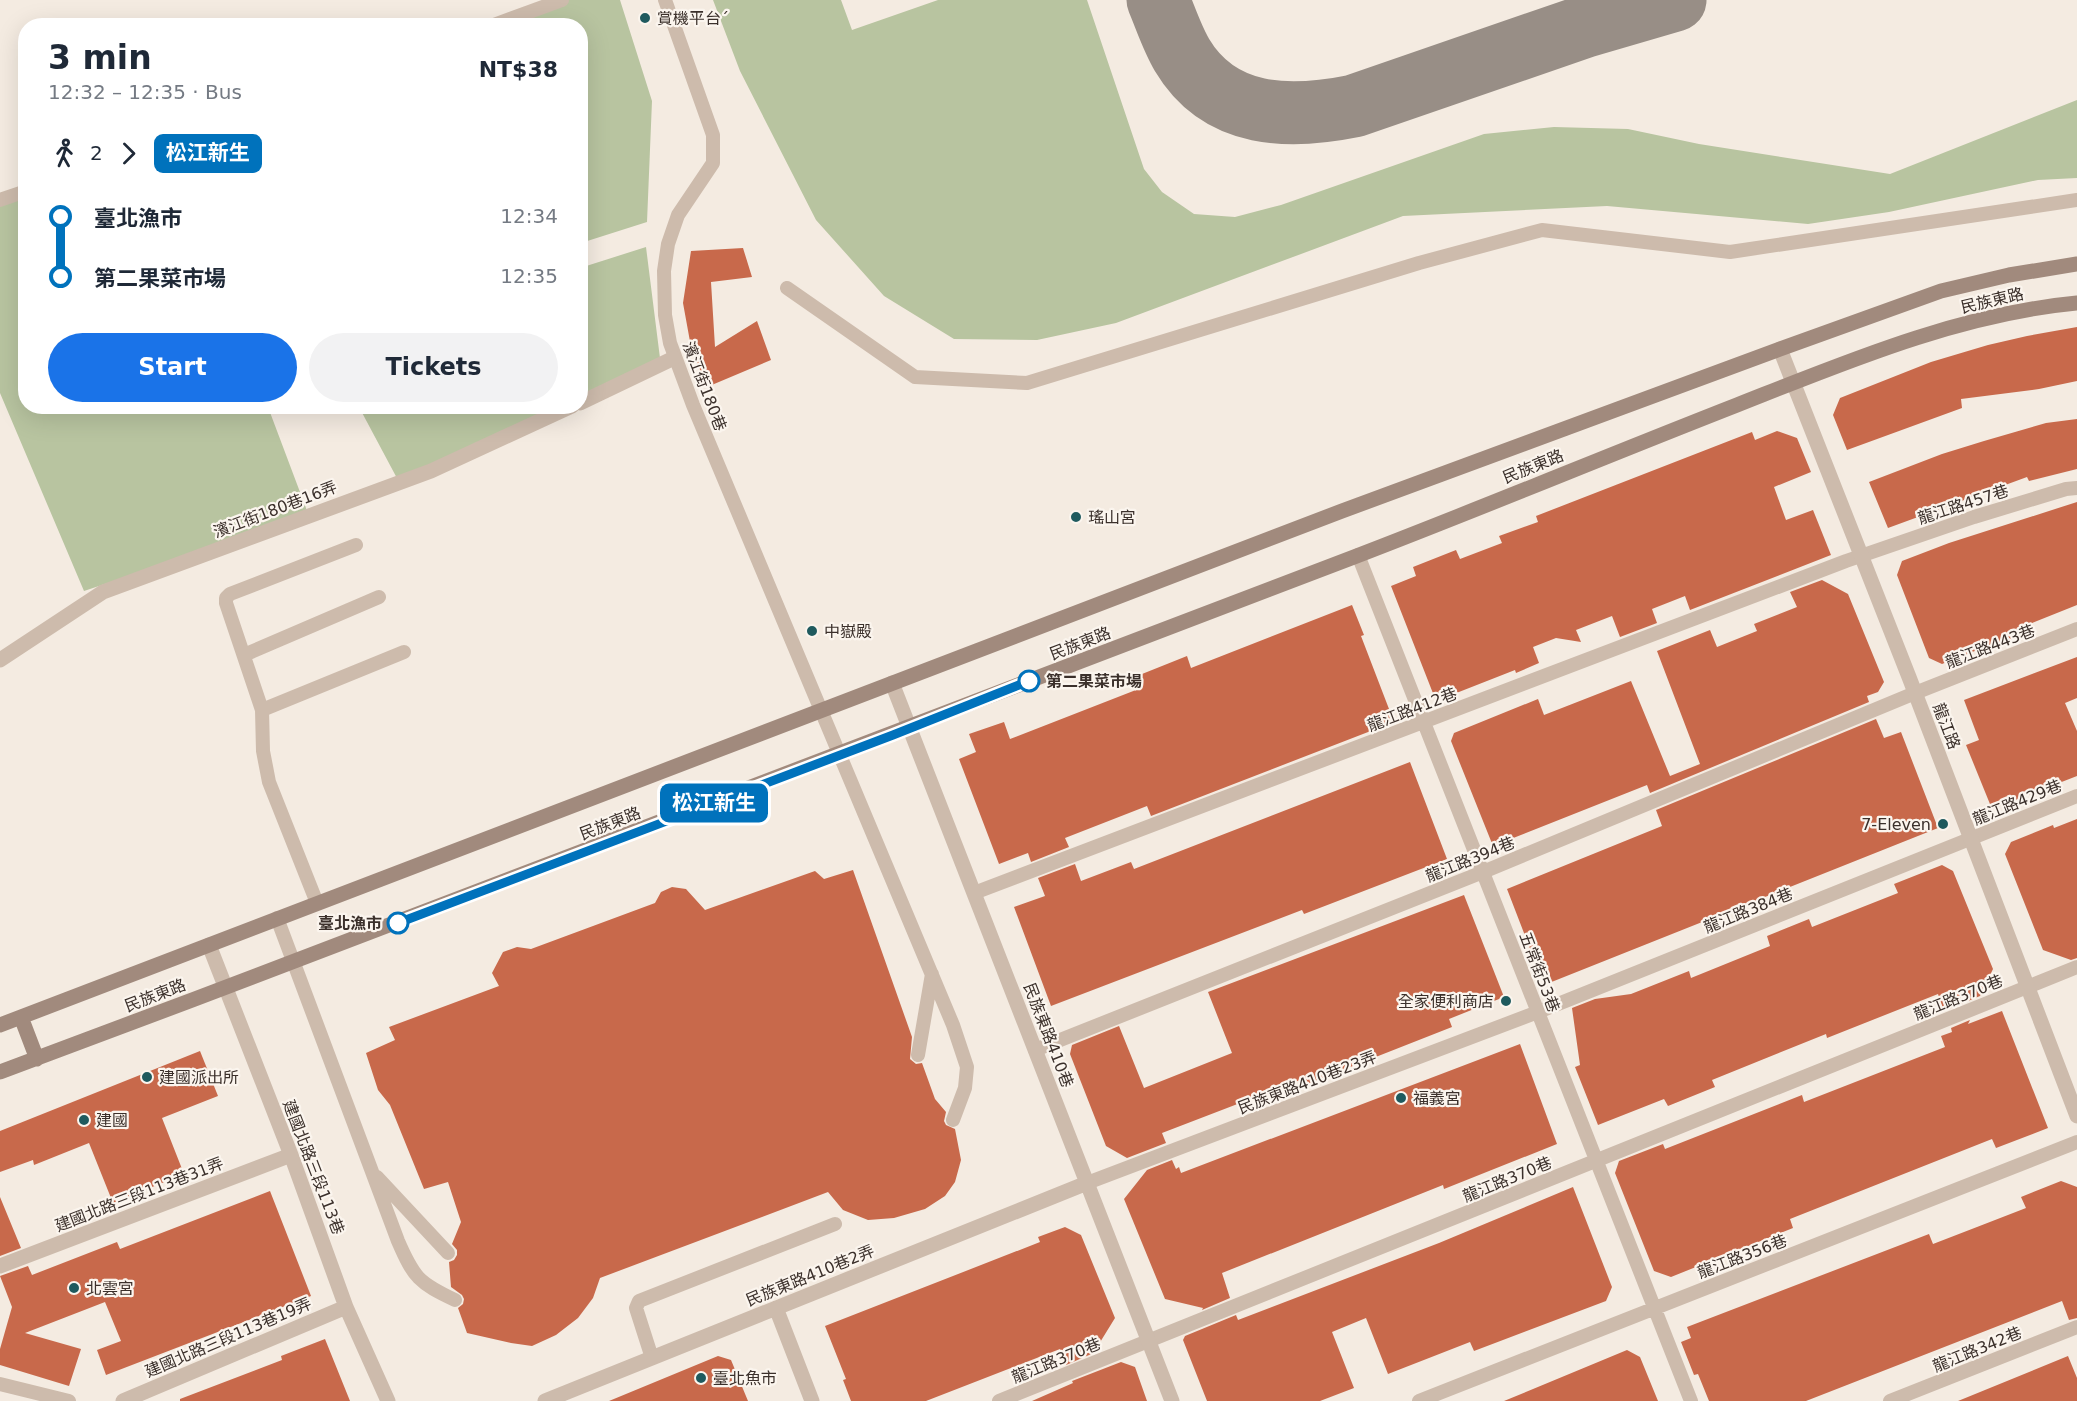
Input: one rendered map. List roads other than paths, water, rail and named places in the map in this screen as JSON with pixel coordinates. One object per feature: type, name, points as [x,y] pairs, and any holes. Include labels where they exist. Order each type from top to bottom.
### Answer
[{"type":"street","name":"民族東路","points":[[0,1025],[1353,506],[1780,349],[1941,291],[2009,275],[2077,264]]},
{"type":"street","name":"民族東路","points":[[0,1072],[839,756],[1359,555],[1793,382],[1909,341],[1986,318],[2053,305],[2077,303]]},
{"type":"street","name":"龍江路","points":[[1780,349],[2077,1116]]},
{"type":"street","points":[[588,399],[674,358]]},
{"type":"street","name":"濱江街180巷16弄","points":[[0,660],[103,592],[431,471],[555,414]]},
{"type":"street","name":"民族東路410巷","points":[[892,683],[1172,1401]]},
{"type":"street","name":"建國北路三段113巷","points":[[208,945],[291,1155],[346,1307],[388,1401]]},
{"type":"street","points":[[21,1017],[37,1059]]},
{"type":"street","name":"建國北路三段113巷31弄","points":[[0,1266],[291,1155]]},
{"type":"street","name":"民族東路410巷2弄","points":[[545,1401],[1087,1183]]},
{"type":"street","name":"建國北路三段113巷19弄","points":[[123,1401],[346,1307]]},
{"type":"street","points":[[776,1308],[812,1401]]},
{"type":"lane","points":[[512,18],[562,0]]},
{"type":"lane","name":"濱江街180巷","points":[[665,0],[714,135],[713,164],[678,215],[668,244],[664,271],[665,315],[674,358],[839,756],[954,1025],[967,1066],[964,1088],[953,1120]]},
{"type":"lane","points":[[0,200],[18,194]]},
{"type":"lane","points":[[787,288],[915,377],[1027,384],[1419,263],[1542,230],[1730,252],[2077,201]]},
{"type":"lane","name":"龍江路457巷","points":[[1860,556],[1974,517],[2077,488]]},
{"type":"lane","points":[[317,903],[269,782],[264,751],[262,710],[226,598],[230,594],[356,545]]},
{"type":"lane","name":"五常街53巷","points":[[1359,555],[1691,1401]]},
{"type":"lane","name":"龍江路412巷","points":[[974,893],[1860,556]]},
{"type":"lane","points":[[244,655],[380,597]]},
{"type":"lane","name":"龍江路443巷","points":[[1915,693],[2077,629]]},
{"type":"lane","points":[[262,710],[404,652]]},
{"type":"lane","name":"龍江路394巷","points":[[1035,1050],[1483,872],[1915,693]]},
{"type":"lane","name":"龍江路429巷","points":[[1970,839],[2077,796]]},
{"type":"lane","name":"龍江路384巷","points":[[1538,1012],[1970,839]]},
{"type":"lane","points":[[277,918],[410,1269],[428,1287],[455,1300]]},
{"type":"lane","name":"龍江路370巷","points":[[999,1401],[2077,967]]},
{"type":"lane","points":[[918,1054],[932,971]]},
{"type":"lane","name":"民族東路410巷23弄","points":[[1087,1183],[1538,1012]]},
{"type":"lane","name":"龍江路356巷","points":[[1419,1401],[2077,1142]]},
{"type":"lane","points":[[372,1171],[448,1253]]},
{"type":"lane","points":[[652,1358],[636,1308],[639,1301],[835,1224]]},
{"type":"lane","name":"龍江路342巷","points":[[1890,1401],[2077,1327]]},
{"type":"lane","points":[[0,1384],[69,1401]]},
{"type":"place","name":"賞機平台ˊ","points":[[645,18]]},
{"type":"place","name":"瑤山宮","points":[[1076,517]]},
{"type":"place","name":"中嶽殿","points":[[812,631]]},
{"type":"place","name":"第二果菜市場","points":[[1029,681]]},
{"type":"place","name":"7-Eleven","points":[[1943,824]]},
{"type":"place","name":"臺北漁市","points":[[398,923]]},
{"type":"place","name":"全家便利商店","points":[[1506,1001]]},
{"type":"place","name":"建國派出所","points":[[147,1077]]},
{"type":"place","name":"福義宮","points":[[1401,1098]]},
{"type":"place","name":"建國","points":[[84,1120]]},
{"type":"place","name":"北雲宮","points":[[74,1288]]},
{"type":"place","name":"臺北魚市","points":[[701,1378]]}]
